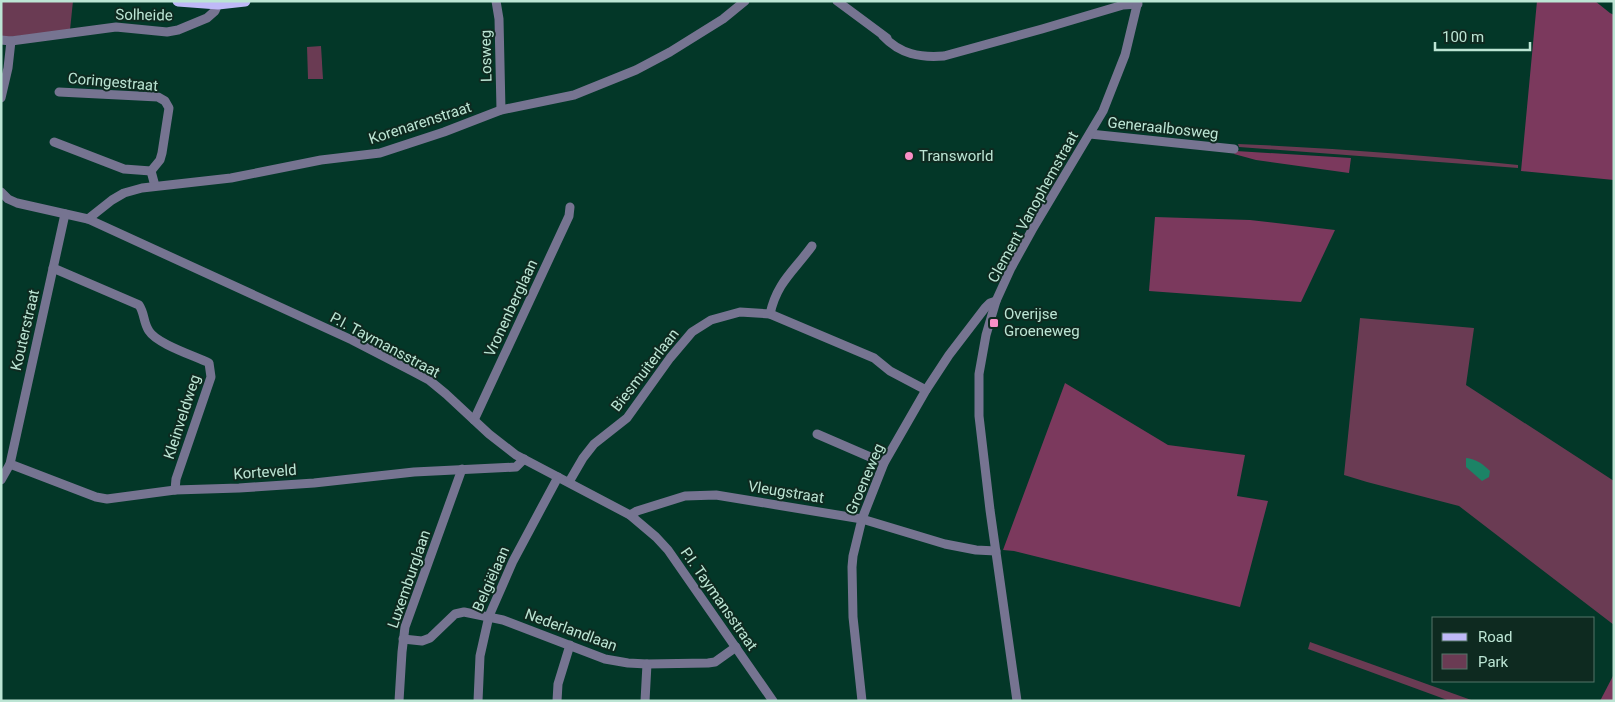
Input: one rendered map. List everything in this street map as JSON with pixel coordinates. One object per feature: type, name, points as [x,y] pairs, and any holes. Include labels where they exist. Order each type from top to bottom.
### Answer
[{"type":"main road","points":[[178,1],[218,4],[245,1]]},
{"type":"street","name":"Losweg","points":[[496,1],[499,19],[502,110]]},
{"type":"street","name":"Korenarenstraat","points":[[88,219],[124,193],[142,188],[231,178],[321,160],[380,152],[502,110],[574,95],[636,70],[699,35],[745,1]]},
{"type":"street","points":[[837,1],[907,52],[928,58],[944,56],[1138,2]]},
{"type":"street","name":"Clement Vanophemstraat","points":[[1017,701],[996,551],[979,407],[979,374],[986,334],[996,301],[1011,268],[1032,230],[1102,111],[1119,73],[1131,36],[1138,2]]},
{"type":"street","name":"Solheide","points":[[1,40],[11,41],[116,27],[167,32],[178,30],[207,18],[215,11],[218,4]]},
{"type":"street","points":[[1,98],[8,68],[11,41]]},
{"type":"street","name":"Coringestraat","points":[[59,92],[158,97],[166,101],[168,108],[162,153],[160,160],[151,171]]},
{"type":"street","name":"Generaalbosweg","points":[[1090,134],[1234,149]]},
{"type":"street","points":[[54,142],[124,169],[151,171],[155,186]]},
{"type":"street","name":"P.I. Taymansstraat","points":[[1,192],[5,201],[88,219],[352,340],[428,380],[446,394],[488,434],[516,455],[630,515],[656,537],[668,550],[773,701]]},
{"type":"street","name":"Vronenberglaan","points":[[474,420],[569,216],[570,207]]},
{"type":"street","name":"Kouterstraat","points":[[1,480],[10,464],[65,214]]},
{"type":"street","points":[[770,314],[780,285],[812,246]]},
{"type":"street","name":"Kleinveldweg","points":[[53,268],[139,305],[150,332],[158,340],[209,363],[211,377],[176,479],[175,490]]},
{"type":"street","name":"Groeneweg","points":[[862,701],[853,617],[852,567],[862,519],[884,463],[926,390],[949,354],[985,308],[990,303],[996,301]]},
{"type":"street","name":"Biesmuiterlaan","points":[[568,482],[594,444],[626,418],[670,358],[692,332],[711,320],[740,312],[770,314],[874,358],[890,371],[926,390]]},
{"type":"street","points":[[817,434],[884,463]]},
{"type":"street","name":"Korteveld","points":[[10,464],[107,499],[175,490],[323,482],[414,472],[516,467],[524,459]]},
{"type":"street","name":"Luxemburglaan","points":[[399,701],[403,639],[406,627],[462,470]]},
{"type":"street","name":"Belgiëlaan","points":[[478,701],[480,656],[489,616],[513,561],[558,477]]},
{"type":"street","name":"Vleugstraat","points":[[630,515],[636,511],[684,496],[716,494],[862,519],[945,544],[990,552],[996,551]]},
{"type":"street","name":"Nederlandlaan","points":[[403,639],[422,641],[430,638],[455,614],[464,612],[503,620],[605,659],[628,663],[715,662],[736,647]]},
{"type":"street","points":[[557,701],[558,684],[570,646]]},
{"type":"street","points":[[645,701],[647,664]]},
{"type":"green space","points":[[1,1],[73,1],[70,30],[1,38]]},
{"type":"green space","points":[[321,46],[323,79],[308,79],[307,47]]},
{"type":"green space","points":[[1238,144],[1413,155],[1518,165],[1518,168],[1239,147]]},
{"type":"green space","points":[[1360,318],[1474,328],[1466,385],[1614,481],[1614,625],[1459,506],[1344,475]]},
{"type":"green space","points":[[1310,642],[1474,701],[1450,701],[1308,649]]},
{"type":"shaded area","points":[[1537,1],[1595,1],[1614,15],[1614,180],[1521,171]]},
{"type":"shaded area","points":[[1236,151],[1351,158],[1349,173],[1256,160],[1234,154]]},
{"type":"shaded area","points":[[1155,217],[1250,220],[1335,230],[1301,302],[1149,291]]},
{"type":"shaded area","points":[[1065,383],[1168,445],[1245,455],[1237,496],[1268,501],[1240,607],[1014,551],[1003,550]]},
{"type":"shaded area","points":[[1466,458],[1485,466],[1490,471],[1489,477],[1482,481],[1466,467]]},
{"type":"shaded area","points":[[1614,674],[1614,701],[1600,701]]},
{"type":"place","name":"Transworld","points":[[909,156]]},
{"type":"place","name":"Overijse Groeneweg","points":[[994,323]]}]
